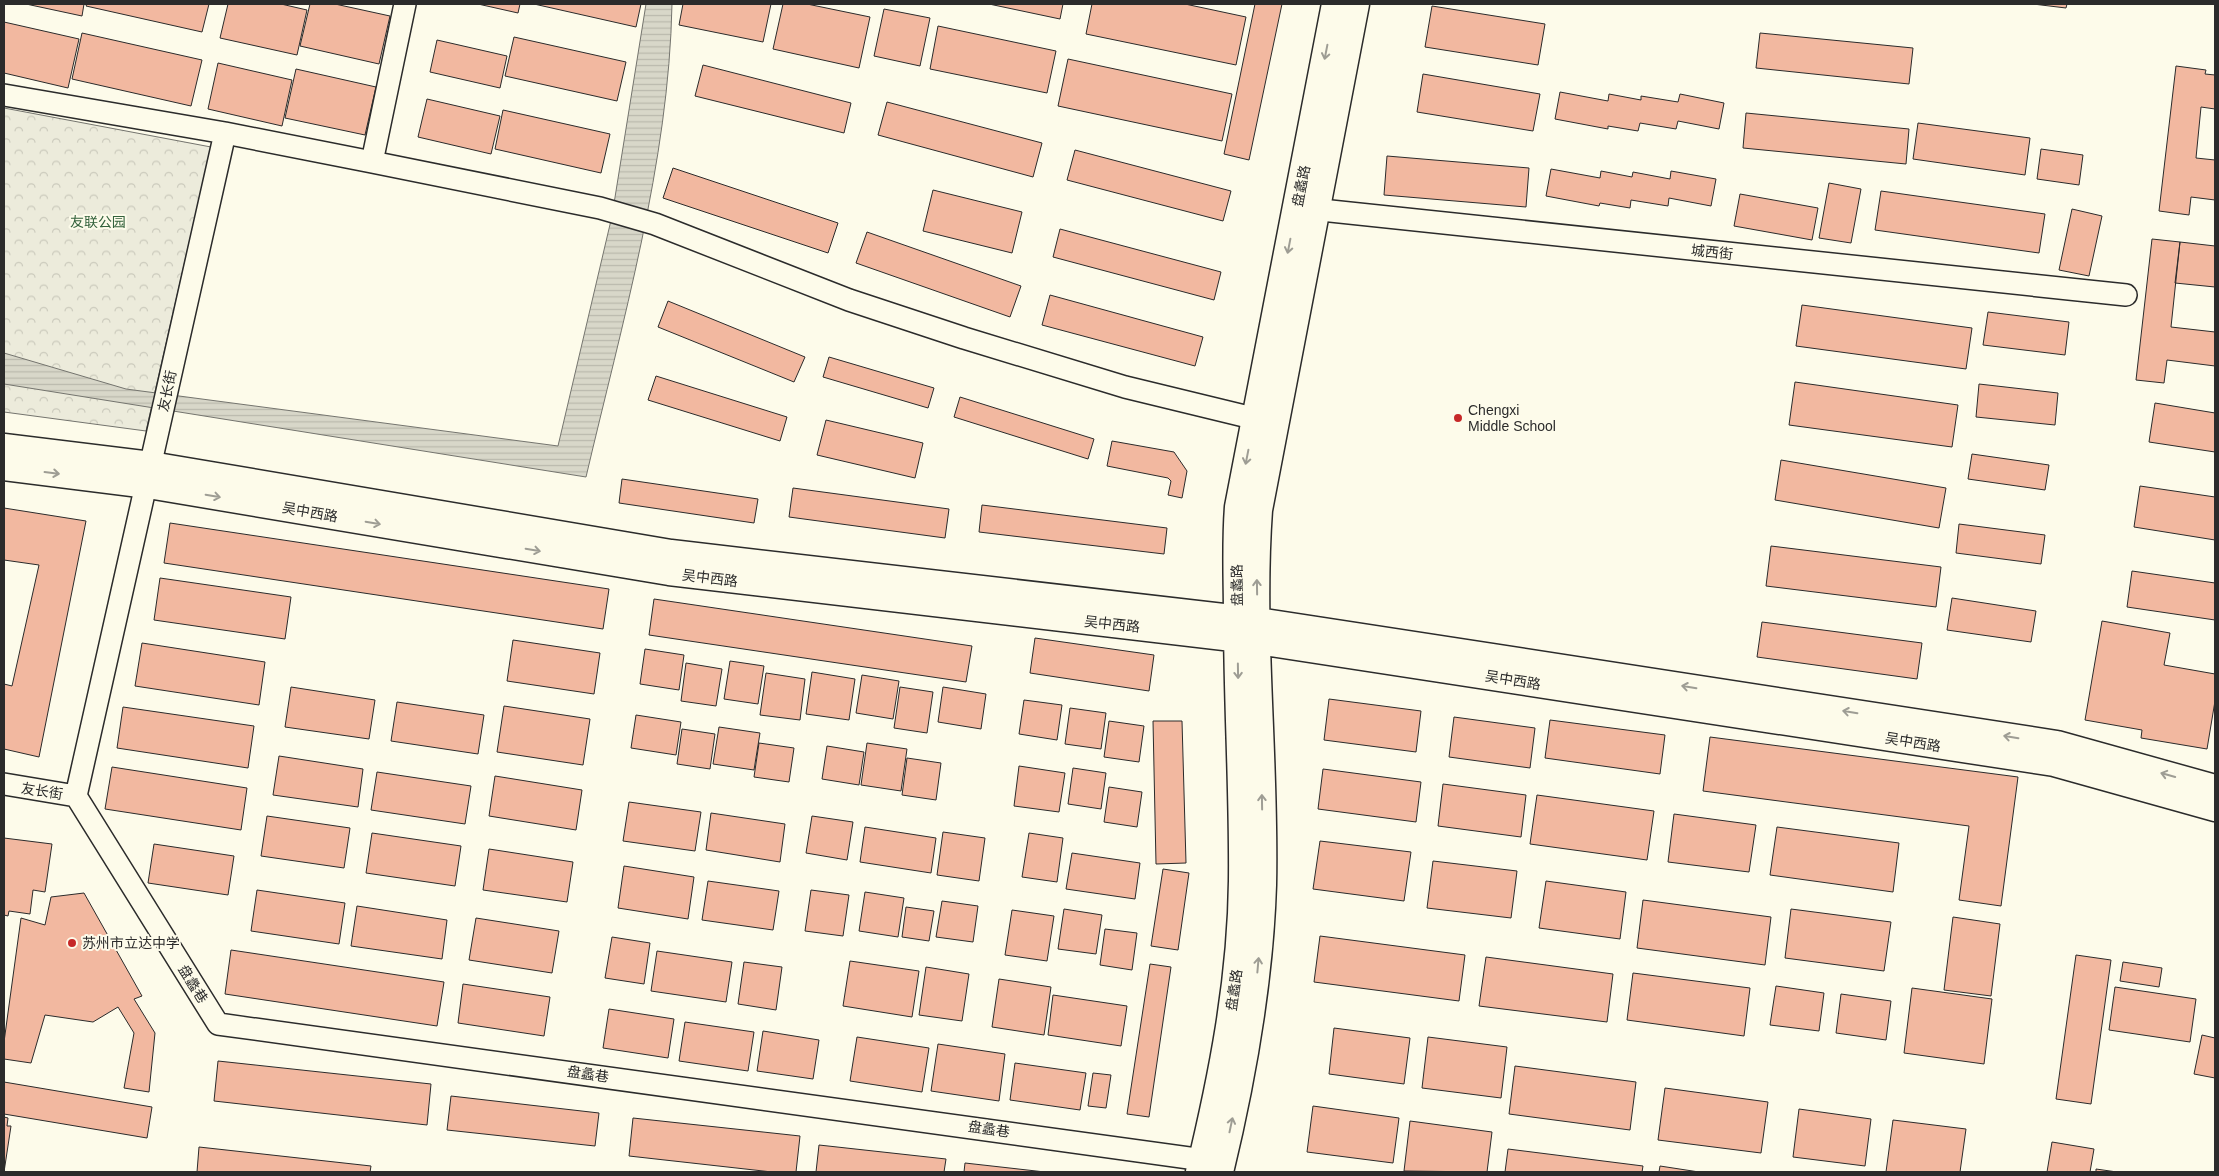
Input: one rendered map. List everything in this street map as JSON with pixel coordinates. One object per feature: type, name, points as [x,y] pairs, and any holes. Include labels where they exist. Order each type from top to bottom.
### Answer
[{"type":"main road","name":"盘蠡路","points":[[1307,209],[1335,4]]},
{"type":"main road","name":"盘蠡路","points":[[1211,1166],[1248,1039],[1260,945],[1263,873],[1248,629],[1259,510],[1264,422],[1307,209],[1356,4]]},
{"type":"main road","name":"吴中西路","points":[[4,447],[150,475],[671,552],[1248,629],[2057,744],[2215,788]]},
{"type":"main road","name":"吴中西路","points":[[4,466],[150,475]]},
{"type":"main road","name":"吴中西路","points":[[1248,629],[2054,763],[2215,808]]},
{"type":"street","points":[[372,162],[405,4]]},
{"type":"street","points":[[4,95],[225,134],[600,208],[655,224],[849,300],[964,338],[1124,387],[1264,422]]},
{"type":"street","name":"友长街","points":[[4,784],[76,796],[150,475],[225,134]]},
{"type":"street","name":"城西街","points":[[1307,209],[2126,295]]},
{"type":"street","name":"盘蠡巷","points":[[76,796],[218,1024],[1211,1166]]},
{"type":"green space","name":"友联公园","points":[[4,108],[211,147],[146,431],[4,412]]},
{"type":"shaded area","points":[[646,4],[672,4],[669,63],[662,123],[641,242],[586,477],[4,384],[4,353],[126,389],[558,446],[612,216]]},
{"type":"building","points":[[26,4],[84,4],[82,16]]},
{"type":"building","points":[[87,4],[209,4],[202,32],[86,6]]},
{"type":"building","points":[[228,4],[281,4],[307,10],[297,55],[220,38]]},
{"type":"building","points":[[310,4],[335,4],[390,16],[379,64],[300,46]]},
{"type":"building","points":[[478,4],[520,4],[518,13]]},
{"type":"building","points":[[534,4],[641,4],[636,27]]},
{"type":"building","points":[[683,4],[771,4],[763,42],[679,25]]},
{"type":"building","points":[[783,4],[807,4],[870,17],[859,68],[773,49]]},
{"type":"building","points":[[989,4],[1063,4],[1060,19]]},
{"type":"building","points":[[1092,4],[1185,4],[1246,17],[1236,65],[1086,34]]},
{"type":"building","points":[[1255,4],[1282,4],[1249,160],[1224,154]]},
{"type":"building","points":[[2033,4],[2067,4],[2066,8]]},
{"type":"building","points":[[1432,6],[1545,24],[1538,65],[1425,47]]},
{"type":"building","points":[[884,9],[930,18],[920,66],[874,56]]},
{"type":"building","points":[[4,22],[79,39],[68,88],[4,73]]},
{"type":"building","points":[[938,26],[1056,51],[1047,93],[930,69]]},
{"type":"building","points":[[82,33],[202,60],[191,106],[72,79]]},
{"type":"building","points":[[1760,33],[1913,48],[1909,84],[1756,68]]},
{"type":"building","points":[[514,37],[626,62],[617,101],[505,76]]},
{"type":"building","points":[[437,40],[507,56],[500,88],[430,72]]},
{"type":"building","points":[[1068,59],[1232,94],[1222,141],[1058,106]]},
{"type":"building","points":[[218,63],[292,80],[282,126],[208,109]]},
{"type":"building","points":[[703,65],[851,103],[844,133],[695,96]]},
{"type":"building","points":[[2176,66],[2206,70],[2205,74],[2215,75],[2215,109],[2201,107],[2196,158],[2215,160],[2215,200],[2191,197],[2189,215],[2159,211]]},
{"type":"building","points":[[296,69],[376,87],[365,135],[285,118]]},
{"type":"building","points":[[1423,74],[1540,94],[1533,131],[1417,112]]},
{"type":"building","points":[[1560,92],[1608,101],[1609,94],[1641,100],[1641,96],[1678,102],[1680,94],[1724,103],[1719,129],[1678,121],[1676,129],[1640,123],[1638,131],[1608,126],[1608,129],[1555,119]]},
{"type":"building","points":[[427,99],[500,116],[491,154],[418,137]]},
{"type":"building","points":[[887,102],[1042,143],[1033,177],[878,135]]},
{"type":"building","points":[[503,110],[610,134],[601,173],[495,149]]},
{"type":"building","points":[[1746,113],[1909,129],[1906,164],[1743,148]]},
{"type":"building","points":[[1918,123],[2030,138],[2025,175],[1913,159]]},
{"type":"building","points":[[2041,149],[2083,155],[2079,185],[2037,179]]},
{"type":"building","points":[[1075,150],[1231,191],[1223,221],[1067,180]]},
{"type":"building","points":[[1387,156],[1529,168],[1526,207],[1384,195]]},
{"type":"building","points":[[673,168],[838,223],[828,253],[663,198]]},
{"type":"building","points":[[1551,169],[1600,178],[1601,171],[1632,177],[1633,172],[1670,179],[1671,171],[1716,179],[1711,206],[1669,198],[1668,206],[1631,200],[1630,208],[1600,203],[1599,206],[1546,196]]},
{"type":"building","points":[[1829,183],[1861,189],[1851,243],[1819,238]]},
{"type":"building","points":[[933,190],[1022,212],[1012,253],[923,231]]},
{"type":"building","points":[[1881,191],[2045,214],[2039,253],[1875,230]]},
{"type":"building","points":[[1740,194],[1818,208],[1812,240],[1734,226]]},
{"type":"building","points":[[2072,209],[2102,216],[2089,276],[2059,270]]},
{"type":"building","points":[[1060,229],[1221,272],[1214,300],[1053,257]]},
{"type":"building","points":[[867,232],[1021,286],[1010,317],[856,263]]},
{"type":"building","points":[[2152,239],[2180,242],[2171,327],[2215,332],[2215,366],[2167,360],[2164,383],[2136,380]]},
{"type":"building","points":[[2180,242],[2215,246],[2215,287],[2175,283]]},
{"type":"building","points":[[1050,295],[1203,337],[1195,366],[1042,325]]},
{"type":"building","points":[[668,301],[805,357],[794,382],[658,327]]},
{"type":"building","points":[[1802,305],[1972,328],[1966,369],[1796,346]]},
{"type":"building","points":[[1988,312],[2069,322],[2065,355],[1983,345]]},
{"type":"building","points":[[829,357],[934,388],[928,408],[823,377]]},
{"type":"building","points":[[656,376],[787,417],[780,441],[648,400]]},
{"type":"building","points":[[1795,382],[1958,405],[1952,447],[1789,425]]},
{"type":"building","points":[[1979,384],[2058,393],[2055,425],[1976,417]]},
{"type":"building","points":[[960,397],[1094,439],[1088,459],[954,417]]},
{"type":"building","points":[[2155,403],[2215,413],[2215,452],[2149,442]]},
{"type":"building","points":[[826,420],[923,443],[915,478],[817,455]]},
{"type":"building","points":[[1112,441],[1174,452],[1187,471],[1182,498],[1168,495],[1171,481],[1168,478],[1107,466]]},
{"type":"building","points":[[1972,454],[2049,465],[2045,490],[1968,479]]},
{"type":"building","points":[[1781,460],[1946,488],[1939,528],[1775,500]]},
{"type":"building","points":[[622,479],[758,499],[754,523],[619,503]]},
{"type":"building","points":[[2140,486],[2215,497],[2215,540],[2134,527]]},
{"type":"building","points":[[793,488],[949,509],[945,538],[789,517]]},
{"type":"building","points":[[982,505],[1167,528],[1164,554],[979,532]]},
{"type":"building","points":[[4,508],[86,521],[39,757],[4,749],[4,684],[12,686],[39,565],[4,560]]},
{"type":"building","points":[[170,523],[609,589],[603,629],[164,563]]},
{"type":"building","points":[[1959,524],[2045,535],[2041,564],[1956,553]]},
{"type":"building","points":[[1771,546],[1941,567],[1936,607],[1766,586]]},
{"type":"building","points":[[2132,571],[2215,583],[2215,620],[2127,607]]},
{"type":"building","points":[[160,578],[291,597],[285,639],[154,620]]},
{"type":"building","points":[[1952,598],[2036,611],[2031,642],[1947,630]]},
{"type":"building","points":[[654,599],[972,646],[966,682],[649,635]]},
{"type":"building","points":[[2102,621],[2170,633],[2164,665],[2215,674],[2215,701],[2207,749],[2141,738],[2142,730],[2085,720]]},
{"type":"building","points":[[1762,622],[1922,643],[1917,679],[1757,657]]},
{"type":"building","points":[[1035,638],[1154,655],[1149,691],[1030,673]]},
{"type":"building","points":[[513,640],[600,653],[594,694],[507,681]]},
{"type":"building","points":[[142,643],[265,662],[259,705],[135,686]]},
{"type":"building","points":[[645,649],[684,655],[679,690],[640,684]]},
{"type":"building","points":[[730,661],[764,666],[758,704],[724,699]]},
{"type":"building","points":[[686,663],[722,669],[716,706],[681,701]]},
{"type":"building","points":[[812,672],[855,679],[849,720],[806,714]]},
{"type":"building","points":[[766,673],[805,679],[800,720],[760,715]]},
{"type":"building","points":[[862,675],[899,681],[893,719],[856,713]]},
{"type":"building","points":[[291,687],[375,700],[369,739],[285,727]]},
{"type":"building","points":[[900,687],[933,692],[927,733],[894,728]]},
{"type":"building","points":[[943,687],[986,694],[981,729],[938,722]]},
{"type":"building","points":[[1329,699],[1421,711],[1416,752],[1324,740]]},
{"type":"building","points":[[1024,700],[1062,705],[1057,740],[1019,734]]},
{"type":"building","points":[[397,702],[484,715],[478,754],[391,741]]},
{"type":"building","points":[[504,706],[590,719],[583,765],[497,752]]},
{"type":"building","points":[[123,707],[254,726],[248,768],[117,748]]},
{"type":"building","points":[[1070,708],[1106,713],[1101,749],[1065,744]]},
{"type":"building","points":[[636,715],[681,722],[676,755],[631,748]]},
{"type":"building","points":[[1454,717],[1535,728],[1530,768],[1449,757]]},
{"type":"building","points":[[1550,720],[1665,735],[1660,774],[1545,758]]},
{"type":"building","points":[[1109,721],[1144,726],[1139,762],[1104,757]]},
{"type":"building","points":[[1153,721],[1182,721],[1186,863],[1156,864]]},
{"type":"building","points":[[719,727],[760,733],[754,770],[713,764]]},
{"type":"building","points":[[682,729],[715,734],[710,769],[677,764]]},
{"type":"building","points":[[1710,737],[2018,777],[2001,906],[1959,900],[1969,826],[1703,791]]},
{"type":"building","points":[[759,743],[794,748],[789,782],[754,777]]},
{"type":"building","points":[[867,743],[907,749],[901,791],[861,785]]},
{"type":"building","points":[[827,746],[864,752],[859,785],[822,779]]},
{"type":"building","points":[[279,756],[363,769],[358,807],[273,795]]},
{"type":"building","points":[[907,758],[941,763],[936,800],[902,795]]},
{"type":"building","points":[[1019,766],[1065,773],[1059,812],[1014,806]]},
{"type":"building","points":[[112,767],[247,788],[241,830],[105,809]]},
{"type":"building","points":[[1073,768],[1106,773],[1101,809],[1068,804]]},
{"type":"building","points":[[1323,769],[1421,782],[1416,822],[1318,809]]},
{"type":"building","points":[[377,772],[471,786],[465,824],[371,810]]},
{"type":"building","points":[[495,776],[582,790],[576,830],[489,816]]},
{"type":"building","points":[[1443,784],[1526,795],[1521,837],[1438,826]]},
{"type":"building","points":[[1109,787],[1142,792],[1137,827],[1104,822]]},
{"type":"building","points":[[1537,795],[1654,811],[1647,860],[1530,844]]},
{"type":"building","points":[[629,802],[701,812],[695,851],[623,841]]},
{"type":"building","points":[[711,813],[785,824],[780,862],[706,850]]},
{"type":"building","points":[[1674,814],[1756,825],[1749,872],[1668,862]]},
{"type":"building","points":[[267,816],[350,828],[344,868],[261,856]]},
{"type":"building","points":[[812,816],[853,822],[847,860],[806,853]]},
{"type":"building","points":[[865,827],[936,838],[931,873],[860,862]]},
{"type":"building","points":[[1777,827],[1899,843],[1893,892],[1770,875]]},
{"type":"building","points":[[943,832],[985,838],[979,881],[937,875]]},
{"type":"building","points":[[372,833],[461,846],[455,886],[366,873]]},
{"type":"building","points":[[1029,833],[1063,838],[1057,882],[1022,877]]},
{"type":"building","points":[[4,838],[52,844],[45,892],[33,890],[30,914],[9,911],[8,916],[4,915]]},
{"type":"building","points":[[1320,841],[1411,852],[1404,901],[1313,889]]},
{"type":"building","points":[[154,844],[234,856],[228,895],[148,883]]},
{"type":"building","points":[[489,849],[573,862],[567,902],[483,890]]},
{"type":"building","points":[[1072,853],[1140,863],[1135,899],[1066,889]]},
{"type":"building","points":[[1433,861],[1517,871],[1511,918],[1427,908]]},
{"type":"building","points":[[624,866],[694,877],[688,919],[618,908]]},
{"type":"building","points":[[1163,869],[1189,873],[1178,950],[1151,946]]},
{"type":"building","points":[[708,881],[779,891],[773,930],[702,920]]},
{"type":"building","points":[[1546,881],[1626,892],[1620,939],[1539,928]]},
{"type":"building","points":[[257,890],[345,903],[339,944],[251,931]]},
{"type":"building","points":[[811,890],[849,895],[843,936],[805,931]]},
{"type":"building","points":[[865,892],[904,898],[898,937],[859,931]]},
{"type":"building","points":[[84,893],[142,996],[134,999],[155,1033],[149,1092],[124,1088],[134,1033],[118,1007],[93,1022],[45,1015],[31,1063],[4,1059],[4,1042],[21,918],[45,925],[51,897]]},
{"type":"building","points":[[1643,900],[1771,917],[1765,965],[1637,948]]},
{"type":"building","points":[[942,901],[978,906],[973,942],[936,937]]},
{"type":"building","points":[[357,906],[447,920],[442,959],[351,946]]},
{"type":"building","points":[[906,907],[934,911],[929,941],[902,937]]},
{"type":"building","points":[[1064,909],[1102,915],[1096,954],[1058,949]]},
{"type":"building","points":[[1791,909],[1891,922],[1884,971],[1785,958]]},
{"type":"building","points":[[1012,910],[1054,916],[1047,961],[1005,955]]},
{"type":"building","points":[[1953,917],[2000,924],[1991,996],[1944,990]]},
{"type":"building","points":[[476,918],[559,931],[552,973],[469,960]]},
{"type":"building","points":[[1105,929],[1137,933],[1132,970],[1100,965]]},
{"type":"building","points":[[1320,936],[1465,955],[1459,1001],[1314,982]]},
{"type":"building","points":[[612,937],[650,943],[644,984],[605,978]]},
{"type":"building","points":[[231,950],[444,982],[437,1026],[225,994]]},
{"type":"building","points":[[657,951],[732,962],[726,1002],[651,991]]},
{"type":"building","points":[[2076,955],[2111,960],[2091,1104],[2056,1099]]},
{"type":"building","points":[[1486,957],[1613,974],[1607,1022],[1479,1006]]},
{"type":"building","points":[[850,961],[919,971],[912,1017],[843,1006]]},
{"type":"building","points":[[744,962],[782,967],[776,1010],[738,1004]]},
{"type":"building","points":[[2123,962],[2162,968],[2159,987],[2120,981]]},
{"type":"building","points":[[1150,964],[1171,967],[1149,1117],[1127,1114]]},
{"type":"building","points":[[926,967],[969,974],[962,1021],[919,1015]]},
{"type":"building","points":[[1633,973],[1750,988],[1744,1036],[1627,1020]]},
{"type":"building","points":[[999,979],[1051,987],[1044,1035],[992,1027]]},
{"type":"building","points":[[463,984],[550,997],[544,1036],[458,1023]]},
{"type":"building","points":[[1776,986],[1824,993],[1819,1031],[1770,1025]]},
{"type":"building","points":[[2115,987],[2196,999],[2190,1042],[2109,1030]]},
{"type":"building","points":[[1912,988],[1992,999],[1984,1064],[1904,1053]]},
{"type":"building","points":[[1841,994],[1891,1001],[1886,1040],[1836,1033]]},
{"type":"building","points":[[1053,995],[1127,1006],[1121,1046],[1048,1035]]},
{"type":"building","points":[[609,1009],[674,1019],[668,1058],[603,1048]]},
{"type":"building","points":[[685,1022],[754,1032],[748,1071],[679,1061]]},
{"type":"building","points":[[1334,1028],[1410,1038],[1404,1084],[1329,1074]]},
{"type":"building","points":[[763,1031],[819,1040],[813,1079],[757,1071]]},
{"type":"building","points":[[2202,1035],[2215,1038],[2215,1078],[2194,1074]]},
{"type":"building","points":[[857,1037],[929,1048],[922,1092],[850,1081]]},
{"type":"building","points":[[1428,1037],[1507,1047],[1501,1098],[1422,1088]]},
{"type":"building","points":[[938,1044],[1005,1054],[999,1101],[931,1091]]},
{"type":"building","points":[[218,1061],[431,1084],[427,1125],[214,1101]]},
{"type":"building","points":[[1015,1063],[1086,1073],[1080,1110],[1010,1100]]},
{"type":"building","points":[[1515,1066],[1636,1082],[1630,1130],[1509,1114]]},
{"type":"building","points":[[1093,1073],[1111,1075],[1106,1108],[1088,1106]]},
{"type":"building","points":[[4,1082],[152,1107],[147,1138],[4,1114]]},
{"type":"building","points":[[1665,1088],[1768,1102],[1761,1153],[1658,1140]]},
{"type":"building","points":[[451,1096],[599,1113],[595,1146],[447,1130]]},
{"type":"building","points":[[1313,1106],[1399,1118],[1393,1163],[1307,1152]]},
{"type":"building","points":[[1799,1109],[1871,1119],[1865,1166],[1793,1157]]},
{"type":"building","points":[[4,1117],[8,1118],[7,1126],[11,1126],[4,1172]]},
{"type":"building","points":[[633,1118],[800,1136],[796,1172],[772,1172],[629,1156]]},
{"type":"building","points":[[1893,1120],[1966,1129],[1960,1172],[1886,1172]]},
{"type":"building","points":[[1410,1121],[1492,1132],[1487,1172],[1404,1171]]},
{"type":"building","points":[[2052,1142],[2094,1149],[2090,1172],[2047,1172]]},
{"type":"building","points":[[819,1145],[946,1159],[944,1172],[816,1172]]},
{"type":"building","points":[[199,1147],[371,1166],[370,1172],[197,1172]]},
{"type":"building","points":[[1508,1149],[1643,1166],[1642,1172],[1505,1172]]},
{"type":"building","points":[[965,1163],[1045,1172],[964,1172]]},
{"type":"building","points":[[1660,1166],[1699,1172],[1659,1172]]},
{"type":"building","points":[[2096,1169],[2117,1172],[2096,1172]]},
{"type":"place","name":"Chengxi Middle School","points":[[1458,418]]},
{"type":"place","name":"苏州市立达中学","points":[[72,943]]}]
